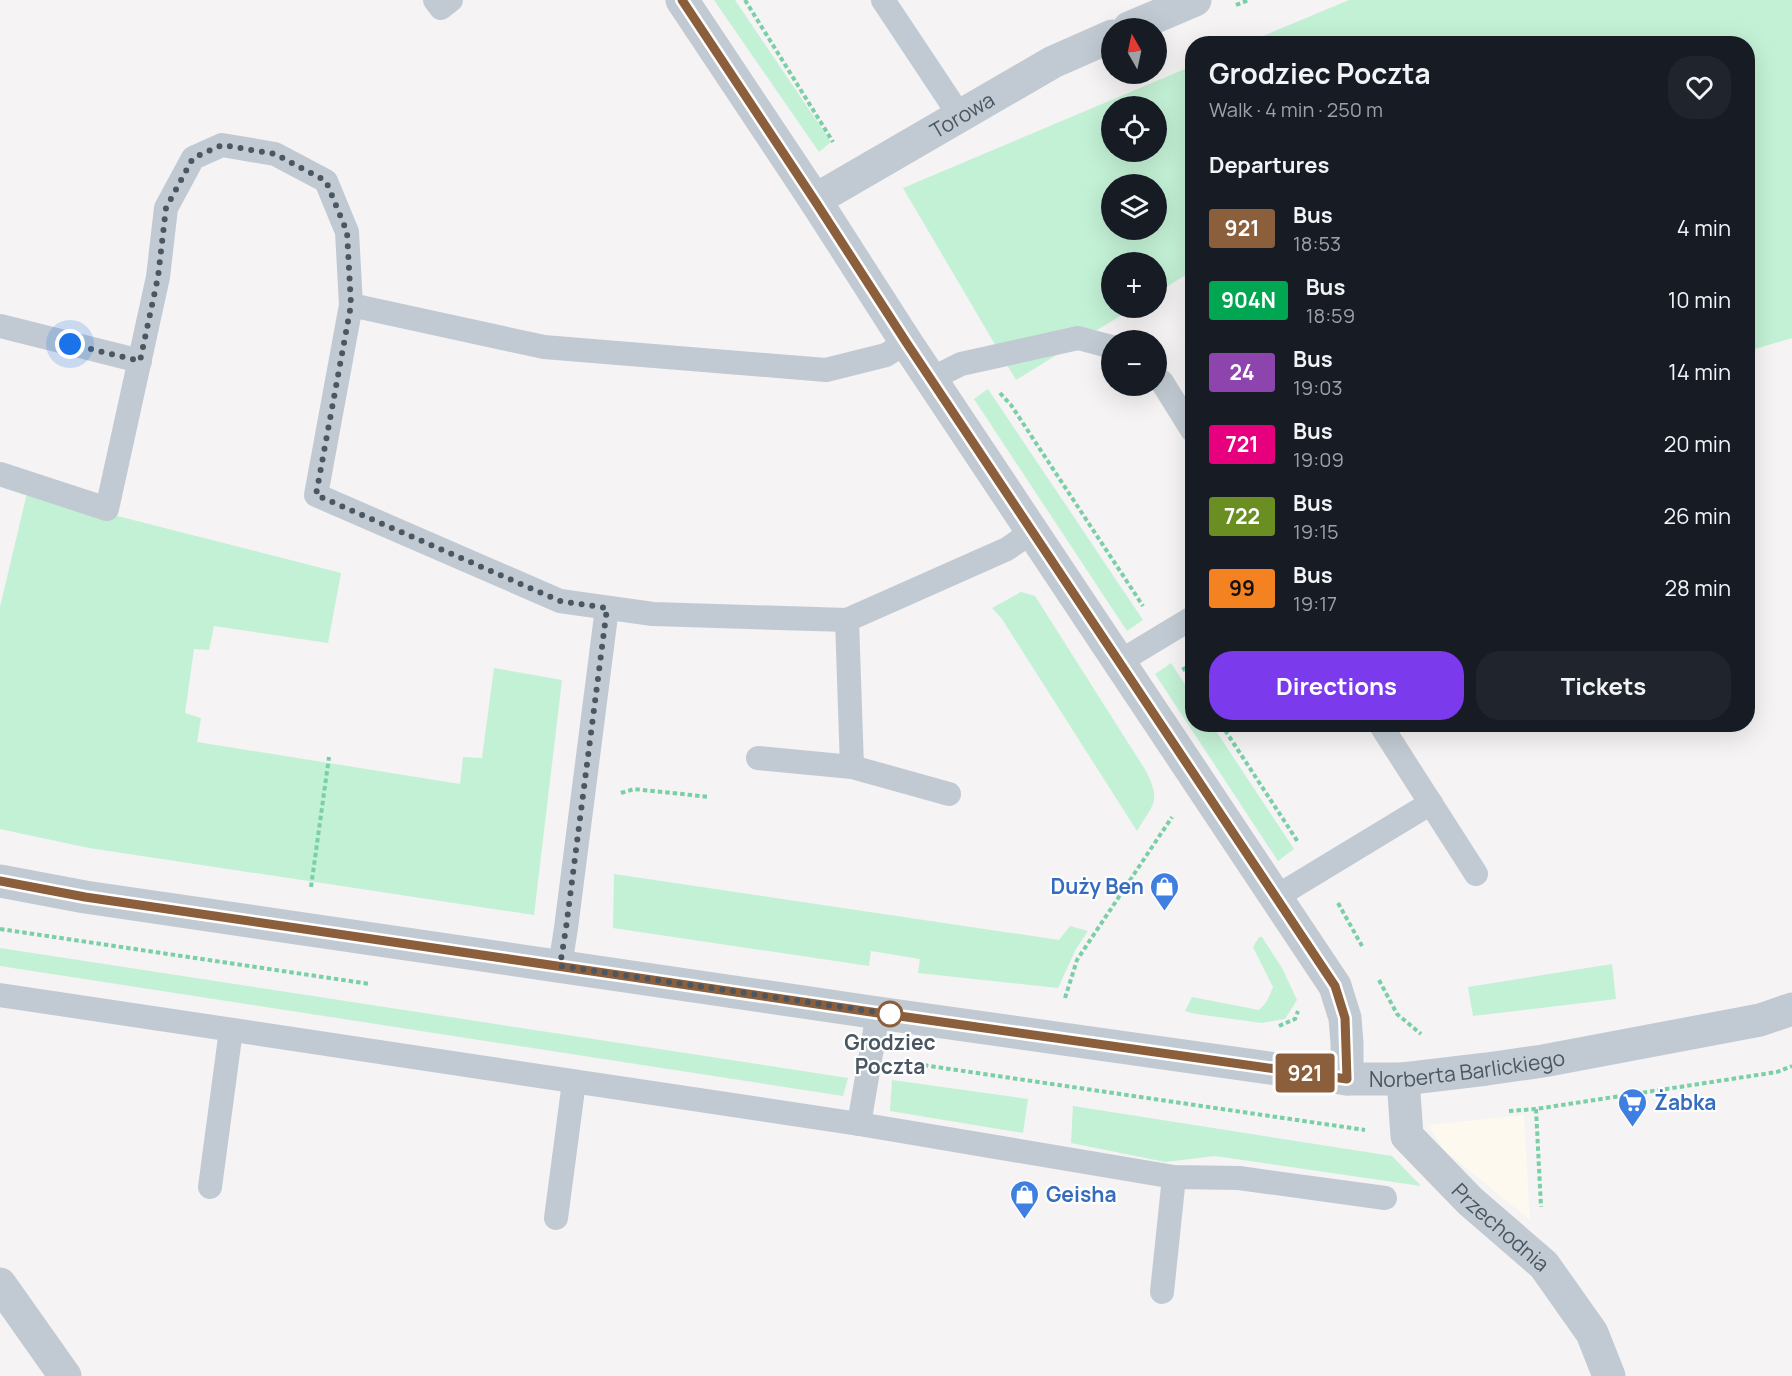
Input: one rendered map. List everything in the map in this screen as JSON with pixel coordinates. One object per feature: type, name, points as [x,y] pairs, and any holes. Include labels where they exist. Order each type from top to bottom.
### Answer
[{"type":"street","points":[[682,0],[906,342],[1335,986],[1345,1018],[1347,1079]]},
{"type":"street","points":[[1153,18],[1195,0]]},
{"type":"street","name":"Torowa","points":[[815,201],[1053,62],[1101,41]]},
{"type":"street","name":"Norberta Barlickiego","points":[[0,881],[85,897],[1347,1079],[1403,1079],[1544,1061],[1760,1020],[1792,1009]]},
{"type":"street","name":"Przechodnia","points":[[1403,1079],[1407,1136],[1470,1201],[1544,1265],[1592,1333],[1609,1376]]},
{"type":"street","points":[[0,1284],[65,1376]]},
{"type":"lane","points":[[435,0],[441,8],[451,0]]},
{"type":"lane","points":[[883,0],[960,116]]},
{"type":"lane","points":[[0,474],[107,509],[158,277],[166,208],[193,158],[222,145],[275,154],[326,181],[347,232],[351,305],[316,495],[560,601],[653,614],[847,620],[1007,549],[1033,531]]},
{"type":"lane","points":[[351,305],[544,347],[826,370],[886,355],[906,342]]},
{"type":"lane","points":[[0,326],[140,361]]},
{"type":"lane","points":[[931,379],[961,364],[1078,338],[1101,344]]},
{"type":"lane","points":[[1167,390],[1185,419]]},
{"type":"lane","points":[[560,966],[607,608]]},
{"type":"lane","points":[[847,620],[852,767]]},
{"type":"lane","points":[[1119,662],[1185,622]]},
{"type":"lane","points":[[1385,732],[1476,874]]},
{"type":"lane","points":[[758,758],[852,767],[949,794]]},
{"type":"lane","points":[[1276,897],[1431,803]]},
{"type":"lane","points":[[0,995],[859,1124],[1174,1177],[1239,1178],[1385,1198]]},
{"type":"lane","points":[[859,1124],[878,1013]]},
{"type":"lane","points":[[210,1187],[231,1030]]},
{"type":"lane","points":[[556,1218],[574,1082]]},
{"type":"lane","points":[[1162,1293],[1174,1177]]},
{"type":"path","points":[[311,891],[329,757]]},
{"type":"path","points":[[615,795],[634,789],[710,797]]},
{"type":"path","points":[[1064,1002],[1077,960],[1173,816]]},
{"type":"path","points":[[1504,1111],[1536,1109],[1777,1072],[1792,1066]]},
{"type":"path","points":[[1536,1109],[1544,1265]]},
{"type":"shaded area","points":[[1524,1115],[1530,1220],[1444,1150],[1428,1125]]},
{"type":"green space","points":[[714,0],[735,0],[831,142],[819,152]]},
{"type":"green space","points":[[1349,0],[1792,0],[1792,338],[1755,349],[1755,36],[1263,36]]},
{"type":"green space","points":[[1185,69],[1185,275],[1167,287],[1167,252],[1101,252],[1101,318],[1117,318],[1016,380],[903,188],[1101,104],[1101,162],[1167,162],[1167,96],[1121,96],[1149,84],[1167,84],[1167,77]]},
{"type":"green space","points":[[988,389],[1143,620],[1127,631],[974,399]]},
{"type":"green space","points":[[27,493],[341,573],[328,643],[214,626],[209,650],[194,649],[185,713],[201,718],[197,742],[460,784],[463,757],[482,758],[494,668],[562,680],[534,915],[89,848],[0,829],[0,607]]},
{"type":"green space","points":[[1021,592],[1035,596],[1151,781],[1154,802],[1137,831],[1002,619],[992,608]]},
{"type":"green space","points":[[1171,663],[1185,684],[1185,720],[1155,674]]},
{"type":"green space","points":[[1193,732],[1217,732],[1294,849],[1278,861]]},
{"type":"green space","points":[[614,874],[1059,940],[1070,926],[1088,931],[1076,949],[1058,988],[918,973],[920,959],[871,951],[869,966],[613,928]]},
{"type":"green space","points":[[1259,937],[1262,937],[1282,968],[1297,1000],[1285,1019],[1262,1023],[1185,1011],[1192,997],[1259,1010],[1262,1007],[1268,1000],[1273,987],[1253,947]]},
{"type":"green space","points":[[0,948],[848,1078],[843,1096],[0,966]]},
{"type":"green space","points":[[1612,964],[1616,999],[1473,1016],[1468,987]]},
{"type":"green space","points":[[892,1080],[1028,1099],[1023,1133],[890,1111]]},
{"type":"green space","points":[[1073,1106],[1392,1156],[1421,1186],[1215,1156],[1165,1162],[1071,1143]]},
{"type":"bus line","name":"921","points":[[0,881],[85,897],[1347,1079],[1345,1018],[1335,986],[906,342],[682,0]]},
{"type":"place","name":"Duży Ben","points":[[1165,912]]},
{"type":"place","name":"Grodziec Poczta","points":[[890,1014]]},
{"type":"place","name":"Żabka","points":[[1633,1128]]},
{"type":"place","name":"Geisha","points":[[1025,1220]]},
{"type":"route","points":[[70,344],[140,361],[158,277],[166,208],[193,158],[222,145],[275,154],[326,181],[347,232],[351,305],[316,495],[560,601],[607,608],[560,966],[896,1015],[890,1014]]}]
